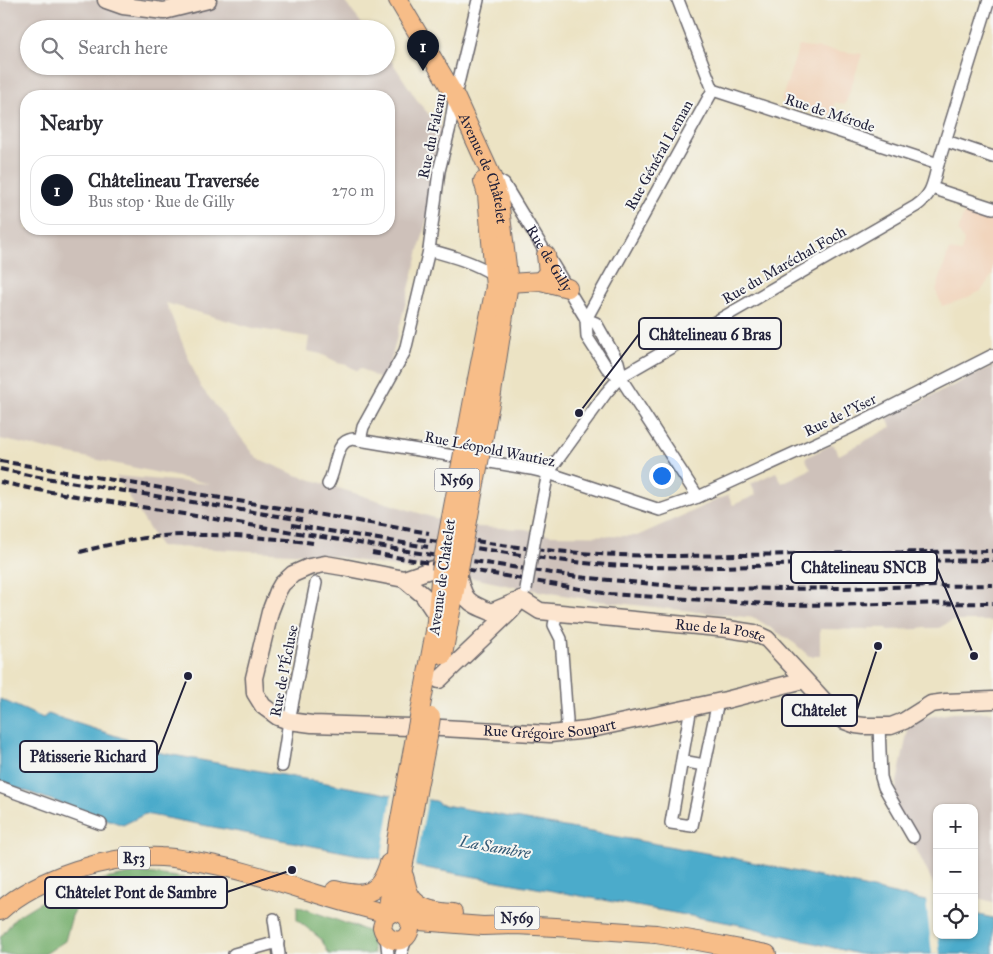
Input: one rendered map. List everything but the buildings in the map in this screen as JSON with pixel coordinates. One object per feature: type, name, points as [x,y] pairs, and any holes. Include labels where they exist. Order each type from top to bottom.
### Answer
[{"type":"main road","name":"N569","points":[[398,0],[455,96],[468,123]]},
{"type":"main road","name":"Avenue de Châtelet","points":[[425,717],[438,680],[444,572],[492,393],[509,283],[499,199],[492,177],[468,123]]},
{"type":"main road","name":"Avenue de Châtelet","points":[[384,934],[382,927],[385,917],[389,914],[388,906],[422,737],[444,572],[475,389],[495,287],[487,195],[468,123]]},
{"type":"main road","points":[[541,280],[548,272],[546,255]]},
{"type":"main road","points":[[494,275],[509,283],[541,280],[568,288]]},
{"type":"main road","name":"Avenue de Châtelet","points":[[406,936],[410,924],[399,905],[395,869],[396,842],[412,786]]},
{"type":"main road","name":"R53","points":[[0,911],[15,899],[34,888],[65,874],[92,865],[129,858],[162,857],[242,870],[358,907],[389,914],[398,912],[419,921],[483,926],[556,927],[605,932],[656,934],[767,954]]},
{"type":"main road","name":"N569","points":[[278,882],[362,894],[376,888],[395,869],[409,894],[420,906],[430,910],[445,913],[603,926],[656,934]]},
{"type":"main road","name":"R53","points":[[278,882],[376,924],[384,934]]},
{"type":"main road","points":[[384,934],[389,939],[394,940],[403,939],[406,936]]},
{"type":"street","points":[[106,0],[123,6],[164,10],[208,0]]},
{"type":"street","name":"Rue du Faleau","points":[[360,440],[364,427],[405,351],[429,250],[439,171],[478,0]]},
{"type":"street","name":"Rue Général Leman","points":[[586,319],[713,90],[678,0]]},
{"type":"street","points":[[989,0],[932,188],[993,208]]},
{"type":"street","name":"Rue de Mérode","points":[[713,90],[938,164]]},
{"type":"street","points":[[946,141],[993,157]]},
{"type":"street","name":"Rue de Gilly","points":[[492,177],[504,184],[568,288],[586,319],[587,337],[606,368],[620,377],[698,497]]},
{"type":"street","name":"Rue du Maréchal Foch","points":[[548,473],[606,393],[620,377],[916,206],[925,199],[932,188]]},
{"type":"street","points":[[429,250],[482,267],[494,275]]},
{"type":"street","name":"Rue de l'Yser","points":[[698,497],[847,429],[993,355]]},
{"type":"street","points":[[328,484],[340,448],[345,442],[353,439],[360,440]]},
{"type":"street","name":"Rue Léopold Wautiez","points":[[360,440],[530,468],[660,510],[698,497]]},
{"type":"street","points":[[438,680],[511,611],[523,594],[548,473]]},
{"type":"street","points":[[289,721],[278,717],[263,706],[255,693],[254,678],[270,612],[278,591],[282,584],[301,569],[325,564],[404,579],[444,572],[473,605],[491,612],[507,606],[523,594]]},
{"type":"street","points":[[404,579],[423,595],[437,616]]},
{"type":"street","name":"Rue de l'Écluse","points":[[282,766],[316,583]]},
{"type":"street","name":"Rue de la Poste","points":[[523,594],[540,611],[754,633],[767,639],[845,721],[864,726],[890,726],[904,721],[931,704],[993,700]]},
{"type":"street","points":[[557,612],[554,625],[561,639],[567,721],[565,732]]},
{"type":"street","name":"Rue Grégoire Soupart","points":[[289,721],[312,724],[550,734],[587,730],[804,680]]},
{"type":"street","points":[[691,707],[671,823],[692,826],[718,701]]},
{"type":"street","points":[[879,726],[881,777],[884,787],[913,837]]},
{"type":"street","points":[[682,760],[704,765]]},
{"type":"street","points":[[0,787],[101,824]]},
{"type":"street","points":[[274,919],[279,954]]},
{"type":"street","name":"Avenue de Châtelet","points":[[384,934],[388,954]]},
{"type":"street","name":"Avenue de Châtelet","points":[[400,954],[406,936]]},
{"type":"street","points":[[234,954],[278,942]]},
{"type":"shaded area","points":[[0,0],[158,0],[189,5],[224,0],[343,0],[359,20],[20,20],[20,75],[395,75],[395,67],[419,103],[448,136],[389,368],[382,380],[360,368],[358,371],[321,354],[307,351],[309,337],[253,328],[166,303],[200,386],[257,458],[296,475],[438,519],[479,527],[525,529],[551,535],[637,536],[728,495],[733,505],[756,495],[751,484],[776,472],[782,483],[811,469],[805,458],[833,444],[839,455],[891,427],[887,418],[993,366],[993,621],[951,621],[939,628],[919,629],[820,629],[820,656],[809,656],[794,643],[755,618],[599,601],[515,587],[417,566],[406,569],[327,555],[160,546],[116,476],[211,484],[0,439]]},
{"type":"shaded area","points":[[799,46],[862,54],[845,105],[835,102],[830,118],[781,101]]},
{"type":"shaded area","points":[[967,204],[993,214],[993,274],[981,291],[942,306],[936,291],[949,250],[961,252],[964,241],[959,233],[957,233]]},
{"type":"shaded area","points":[[993,712],[993,902],[978,898],[978,804],[933,804],[933,883],[893,802],[910,720],[953,713]]},
{"type":"green space","points":[[140,872],[213,882],[213,893],[133,888],[82,898],[72,916],[65,941],[45,954],[0,954],[0,938],[16,917],[65,887]]},
{"type":"green space","points":[[297,906],[370,932],[374,954],[329,954],[321,939],[297,920]]},
{"type":"water","name":"La Sambre","points":[[0,699],[43,718],[48,714],[135,742],[140,749],[392,795],[436,801],[439,804],[733,858],[933,903],[933,939],[978,939],[978,915],[993,918],[993,954],[859,954],[741,925],[415,866],[145,814],[123,825],[0,782]]},
{"type":"pier","points":[[392,793],[428,797],[415,869],[381,861]]},
{"type":"pier","points":[[926,899],[933,901],[933,939],[938,939],[940,954],[932,954]]},
{"type":"railway","points":[[0,461],[429,533]]},
{"type":"railway","points":[[0,469],[302,520]]},
{"type":"railway","points":[[0,482],[413,552],[578,577],[674,586],[724,588],[786,589],[993,585]]},
{"type":"railway","points":[[292,525],[428,547]]},
{"type":"railway","points":[[80,552],[132,540],[181,535],[236,536],[313,543]]},
{"type":"railway","points":[[418,539],[574,562],[654,567],[734,567],[842,562],[993,560]]},
{"type":"railway","points":[[476,541],[551,551],[651,556],[993,551]]},
{"type":"railway","points":[[372,553],[609,594],[785,605],[993,603]]},
{"type":"place","name":"Châtelineau Traversée","points":[[423,71]]},
{"type":"place","name":"Châtelineau 6 Bras","points":[[579,413]]},
{"type":"place","name":"Châtelet","points":[[878,646]]},
{"type":"place","name":"Châtelineau SNCB","points":[[974,656]]},
{"type":"place","name":"Pâtisserie Richard","points":[[188,676]]},
{"type":"place","name":"Châtelet Pont de Sambre","points":[[292,870]]}]
